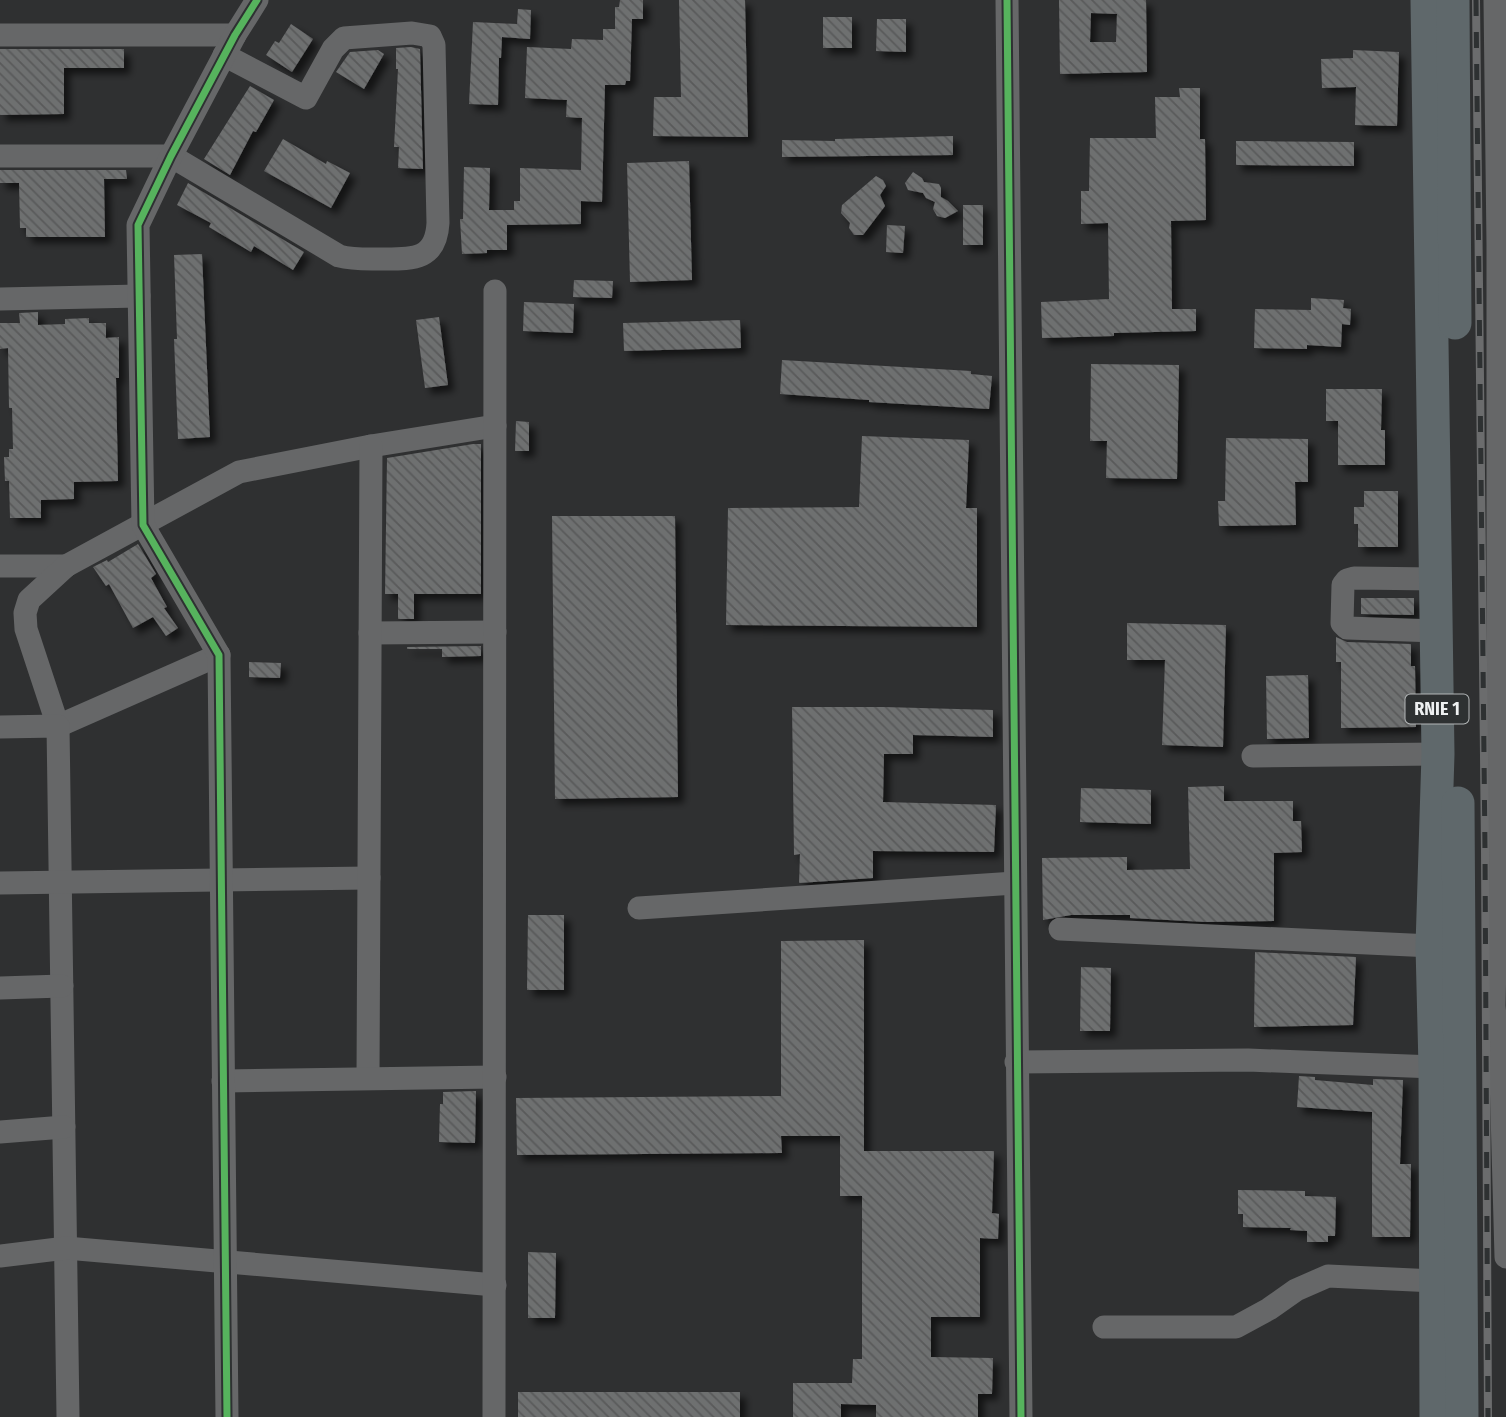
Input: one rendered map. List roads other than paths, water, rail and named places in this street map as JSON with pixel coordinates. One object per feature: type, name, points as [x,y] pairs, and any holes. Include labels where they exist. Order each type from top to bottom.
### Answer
[{"type":"highway","name":"RNIE 1","points":[[1427,0],[1438,754],[1432,946],[1436,1417]]},
{"type":"highway","name":"RNIE 1","points":[[1453,0],[1462,1417]]},
{"type":"street","points":[[227,1417],[219,655],[143,525],[138,225],[235,34],[257,0]]},
{"type":"street","points":[[1007,0],[1021,1417]]},
{"type":"street","points":[[1495,0],[1501,489],[1500,1006],[1506,1257]]},
{"type":"street","points":[[0,156],[171,156],[339,256],[358,259],[415,259],[423,254],[435,240],[438,223],[434,45],[430,36],[412,33],[344,38],[333,49],[306,98],[224,55]]},
{"type":"street","points":[[0,35],[235,34]]},
{"type":"street","points":[[494,1417],[495,291]]},
{"type":"street","points":[[0,299],[139,296]]},
{"type":"street","points":[[68,1417],[58,726],[26,629],[25,613],[29,600],[66,566],[239,472],[371,446],[495,426]]},
{"type":"street","points":[[368,1078],[371,446]]},
{"type":"street","points":[[0,565],[66,566]]},
{"type":"street","points":[[1436,579],[1347,580],[1343,585],[1342,623],[1347,628],[1437,631]]},
{"type":"street","points":[[370,633],[495,632]]},
{"type":"street","points":[[0,727],[58,726],[219,655]]},
{"type":"street","points":[[1253,755],[1438,754]]},
{"type":"street","points":[[1458,852],[1485,851],[1502,835]]},
{"type":"street","points":[[0,883],[369,878]]},
{"type":"street","points":[[639,908],[1015,883]]},
{"type":"street","points":[[1060,929],[1432,946]]},
{"type":"street","points":[[0,988],[62,986]]},
{"type":"street","points":[[1016,1062],[1248,1060],[1435,1067]]},
{"type":"street","points":[[223,1081],[495,1077]]},
{"type":"street","points":[[0,1132],[64,1127]]},
{"type":"street","points":[[0,1256],[66,1248],[495,1285]]},
{"type":"street","points":[[1104,1327],[1236,1326],[1269,1309],[1296,1290],[1328,1276],[1435,1281]]},
{"type":"railway","points":[[1476,0],[1488,1417]]}]
